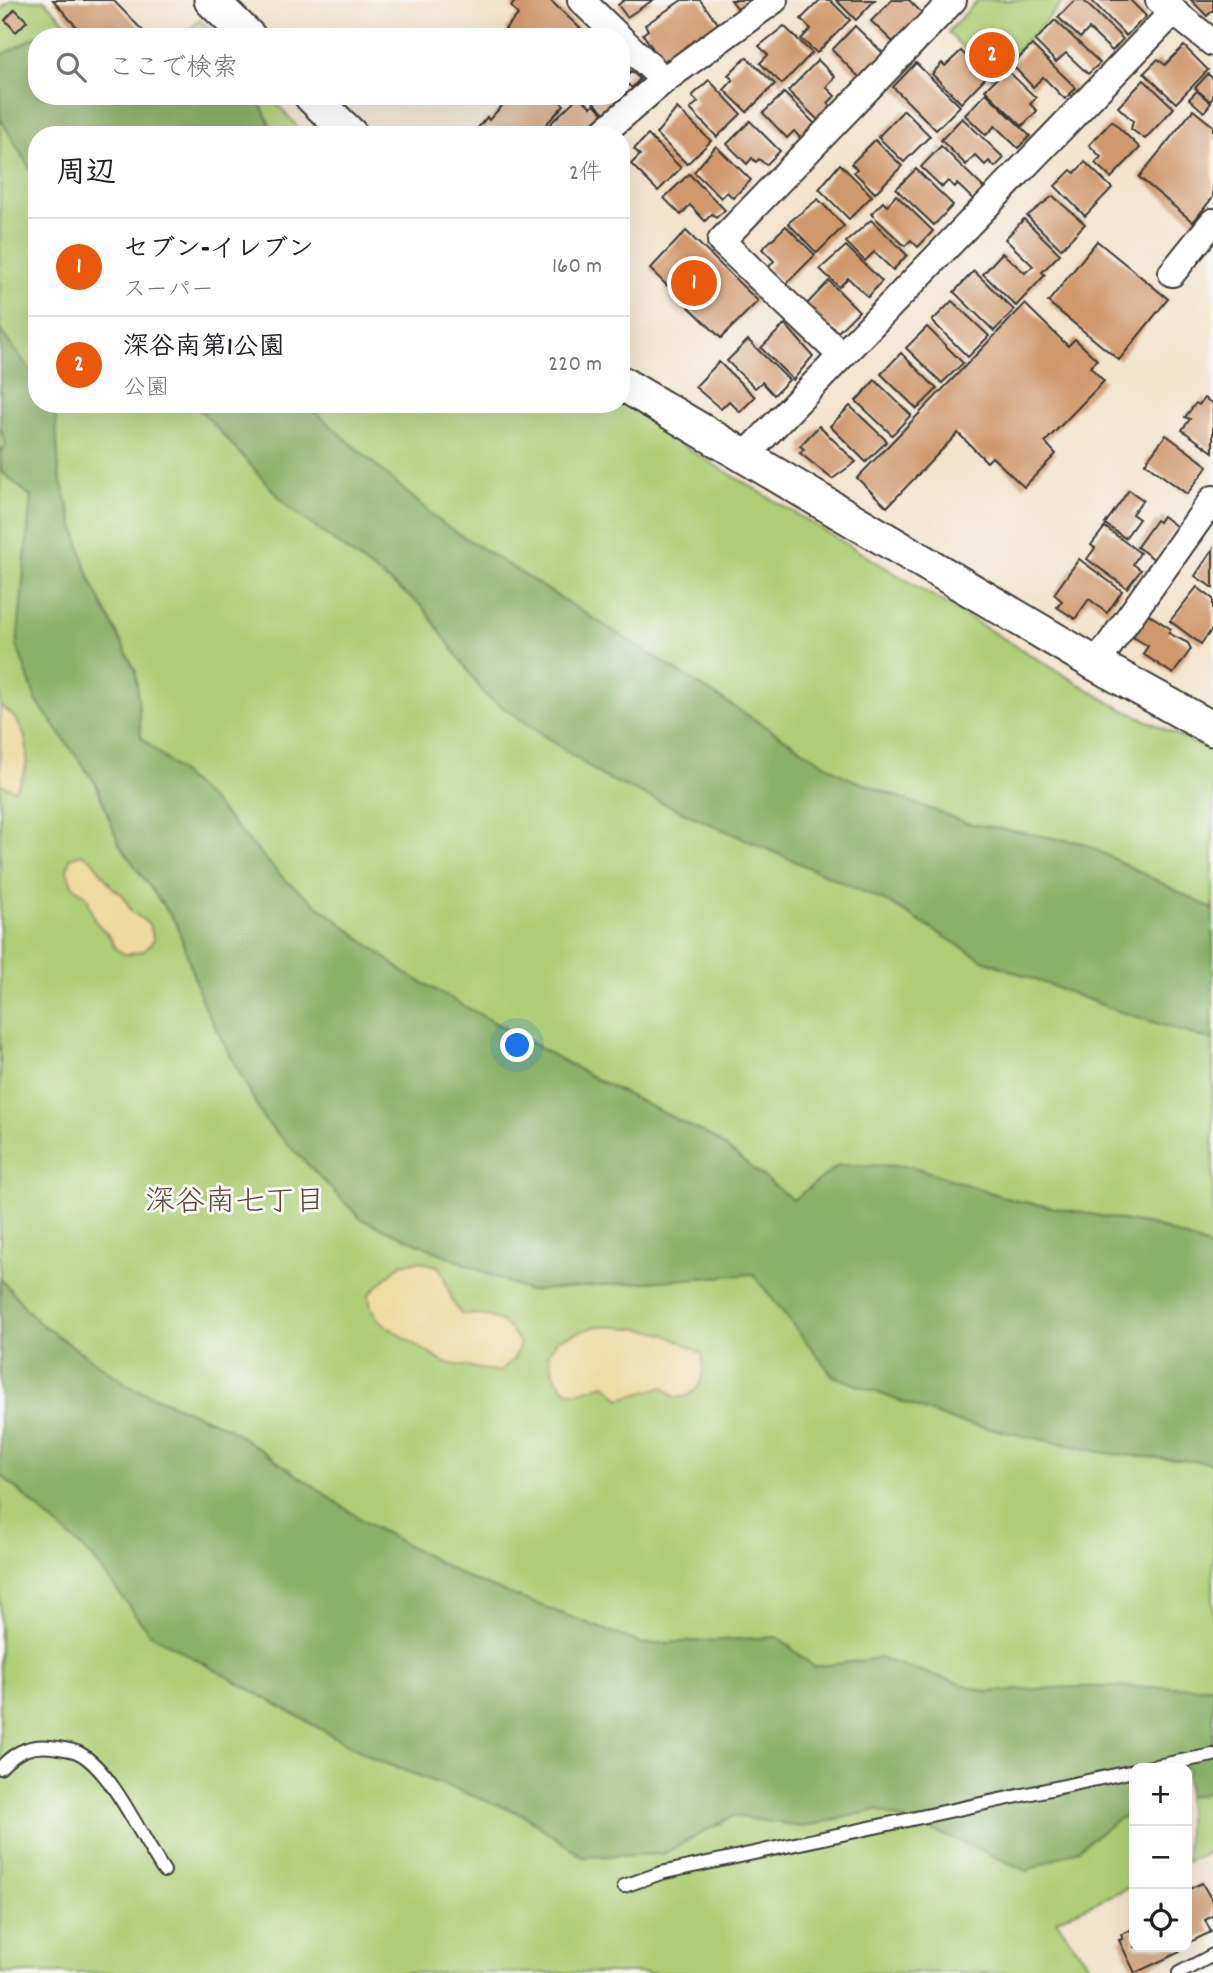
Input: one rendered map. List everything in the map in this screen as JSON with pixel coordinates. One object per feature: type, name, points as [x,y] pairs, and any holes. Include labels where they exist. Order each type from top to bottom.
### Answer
[{"type":"street","points":[[581,0],[610,28]]},
{"type":"street","points":[[610,126],[664,80],[774,0]]},
{"type":"street","points":[[841,355],[721,241],[953,0]]},
{"type":"street","points":[[746,455],[1166,6],[1213,43]]},
{"type":"street","points":[[630,48],[664,80]]},
{"type":"street","points":[[320,105],[342,126]]},
{"type":"street","points":[[1172,273],[1213,222]]},
{"type":"street","points":[[630,389],[1096,664],[1213,729]]},
{"type":"street","points":[[1096,664],[1213,499]]},
{"type":"lane","points":[[0,1768],[12,1755],[31,1746],[77,1752],[96,1765],[110,1783],[164,1871]]},
{"type":"lane","points":[[1172,1763],[1213,1755]]},
{"type":"lane","points":[[624,1886],[661,1874],[1129,1772]]},
{"type":"lane","points":[[1179,1973],[1213,1955]]},
{"type":"green space","points":[[11,0],[44,0],[71,28],[28,28],[28,105],[278,105],[297,126],[28,126],[28,413],[630,413],[630,406],[690,450],[1114,705],[1213,752],[1213,1850],[1192,1860],[1192,1763],[1129,1763],[1129,1887],[1056,1920],[1095,1973],[0,1973],[0,10]]},
{"type":"green space","points":[[978,0],[1065,0],[992,78],[948,32]]},
{"type":"green space","points":[[200,20],[208,28],[191,28]]},
{"type":"green space","points":[[28,41],[28,105],[261,105],[271,126],[28,126],[28,166],[0,118],[0,56]]},
{"type":"green space","points":[[0,330],[28,367],[28,413],[55,413],[59,474],[89,577],[136,672],[141,737],[213,802],[283,878],[405,973],[598,1080],[714,1138],[793,1200],[839,1165],[911,1166],[1013,1200],[1155,1226],[1213,1248],[1213,1463],[1111,1454],[953,1421],[833,1376],[753,1274],[528,1291],[361,1219],[265,1121],[203,1004],[177,925],[119,844],[96,784],[36,700],[17,646],[31,497],[1,471],[0,452],[6,445],[0,426]]},
{"type":"green space","points":[[203,413],[316,413],[443,524],[846,777],[967,823],[1083,843],[1213,909],[1213,1041],[1118,1011],[983,960],[889,903],[604,777],[485,695],[422,606],[288,507]]},
{"type":"green space","points":[[0,1278],[38,1322],[131,1387],[229,1428],[368,1524],[470,1579],[643,1644],[778,1637],[814,1667],[879,1658],[987,1692],[1071,1687],[1213,1687],[1213,1792],[1192,1796],[1192,1763],[1129,1763],[1129,1815],[1118,1819],[1077,1850],[1027,1871],[962,1842],[877,1810],[803,1827],[733,1816],[663,1854],[583,1857],[522,1814],[376,1760],[149,1633],[92,1557],[0,1474]]},
{"type":"sand","points":[[0,706],[18,722],[27,745],[25,769],[14,790],[0,784]]},
{"type":"sand","points":[[81,854],[91,859],[113,888],[123,895],[131,911],[149,924],[154,940],[144,951],[126,955],[115,948],[110,937],[94,920],[87,897],[72,885],[67,871],[70,858]]},
{"type":"sand","points":[[419,1261],[438,1266],[461,1314],[496,1319],[508,1328],[520,1343],[514,1359],[499,1372],[444,1363],[380,1322],[371,1308],[369,1294],[401,1264]]},
{"type":"sand","points":[[597,1326],[652,1331],[688,1345],[702,1354],[700,1384],[691,1393],[676,1398],[663,1387],[620,1399],[605,1384],[584,1391],[570,1391],[556,1379],[548,1354],[558,1339]]},
{"type":"building","points":[[53,0],[113,0],[140,28],[77,28]]},
{"type":"building","points":[[517,0],[550,0],[580,28],[506,28],[518,15],[511,6]]},
{"type":"building","points":[[624,0],[653,0],[627,17],[618,5]]},
{"type":"building","points":[[682,0],[700,0],[719,25],[670,63],[667,59],[662,63],[643,34],[648,30],[645,25]]},
{"type":"building","points":[[731,0],[757,0],[741,13]]},
{"type":"building","points":[[820,0],[830,0],[850,20],[817,53],[801,39],[811,29],[801,19]]},
{"type":"building","points":[[836,0],[875,0],[856,20]]},
{"type":"building","points":[[892,0],[909,0],[924,15],[905,36],[902,33],[893,42],[871,21]]},
{"type":"building","points":[[1075,0],[1083,0],[1123,39],[1112,51],[1089,29],[1080,38],[1058,17]]},
{"type":"building","points":[[1091,0],[1130,0],[1146,16],[1126,36]]},
{"type":"building","points":[[1191,0],[1213,0],[1213,10],[1207,16]]},
{"type":"building","points":[[15,9],[27,21],[16,32],[5,20]]},
{"type":"building","points":[[1055,20],[1100,63],[1088,74],[1066,53],[1056,62],[1035,41]]},
{"type":"building","points":[[784,26],[812,53],[782,84],[760,63],[768,55],[759,46]]},
{"type":"building","points":[[855,26],[886,56],[862,80],[832,50]]},
{"type":"building","points":[[1032,45],[1076,88],[1065,99],[1043,77],[1033,87],[1012,65]]},
{"type":"building","points":[[1184,46],[1208,70],[1176,103],[1144,73],[1158,59],[1165,65]]},
{"type":"building","points":[[961,51],[987,76],[961,103],[932,74],[942,63],[945,66]]},
{"type":"building","points":[[746,57],[775,84],[747,112],[724,90],[733,80],[728,75]]},
{"type":"building","points":[[818,60],[835,77],[826,87],[835,96],[828,103],[831,107],[818,120],[788,91]]},
{"type":"building","points":[[916,63],[960,106],[936,130],[893,87]]},
{"type":"building","points":[[1006,69],[1036,98],[1030,104],[1037,111],[1022,126],[985,90]]},
{"type":"building","points":[[630,72],[640,79],[632,88],[630,86]]},
{"type":"building","points":[[1208,74],[1213,79],[1213,98],[1210,101],[1195,88]]},
{"type":"building","points":[[709,80],[741,114],[717,137],[690,109],[698,102],[692,96]]},
{"type":"building","points":[[1144,80],[1174,108],[1145,139],[1131,129],[1133,121],[1118,107]]},
{"type":"building","points":[[1197,91],[1211,103],[1204,112],[1189,99]]},
{"type":"building","points":[[784,93],[818,127],[804,142],[794,131],[787,138],[763,113]]},
{"type":"building","points":[[986,93],[1030,136],[1018,148],[995,126],[986,135],[965,115]]},
{"type":"building","points":[[503,105],[564,105],[545,126],[480,126],[487,117],[489,120]]},
{"type":"building","points":[[570,105],[595,105],[605,115],[594,126],[550,124]]},
{"type":"building","points":[[596,105],[614,105],[605,114]]},
{"type":"building","points":[[677,108],[711,141],[687,164],[656,134]]},
{"type":"building","points":[[904,110],[930,136],[904,162],[878,137]]},
{"type":"building","points":[[1193,110],[1213,126],[1213,197],[1193,222],[1139,177]]},
{"type":"building","points":[[962,118],[1004,158],[995,167],[989,161],[985,165],[975,155],[966,165],[941,140]]},
{"type":"building","points":[[750,121],[780,151],[766,165],[759,159],[756,162],[752,158],[747,164],[727,144]]},
{"type":"building","points":[[1112,121],[1140,148],[1111,178],[1095,163],[1101,157],[1089,145]]},
{"type":"building","points":[[648,135],[681,168],[658,191],[631,164],[640,155],[634,149]]},
{"type":"building","points":[[875,140],[902,166],[875,193],[854,172],[857,169],[851,164]]},
{"type":"building","points":[[716,146],[751,180],[733,198],[727,192],[721,198],[694,172]]},
{"type":"building","points":[[941,146],[985,189],[974,200],[957,184],[955,187],[948,181],[942,187],[921,167]]},
{"type":"building","points":[[1085,162],[1112,188],[1085,216],[1055,186],[1071,170],[1075,173]]},
{"type":"building","points":[[840,164],[872,196],[849,219],[819,189]]},
{"type":"building","points":[[916,169],[953,205],[934,225],[896,189]]},
{"type":"building","points":[[689,174],[725,210],[716,218],[712,214],[705,221],[690,205],[681,215],[664,198]]},
{"type":"building","points":[[896,195],[933,231],[918,247],[911,240],[905,246],[871,214],[883,202],[887,206]]},
{"type":"building","points":[[1053,196],[1085,224],[1061,249],[1027,216]]},
{"type":"building","points":[[818,199],[844,226],[817,253],[788,223]]},
{"type":"building","points":[[1024,219],[1060,254],[1042,272],[1045,275],[1016,306],[983,274],[1002,253],[1025,273],[1033,266],[1005,239]]},
{"type":"building","points":[[871,220],[907,255],[893,270],[874,252],[865,261],[846,242]]},
{"type":"building","points":[[786,226],[815,255],[785,285],[768,268],[774,261],[762,249]]},
{"type":"building","points":[[686,231],[758,301],[721,338],[650,269]]},
{"type":"building","points":[[1097,241],[1168,299],[1119,360],[1048,302]]},
{"type":"building","points":[[846,246],[882,281],[868,297],[848,278],[839,287],[820,269]]},
{"type":"building","points":[[974,271],[1014,310],[994,331],[954,292]]},
{"type":"building","points":[[829,281],[859,311],[838,332],[831,326],[829,329],[805,306]]},
{"type":"building","points":[[952,301],[989,336],[968,357],[932,321]]},
{"type":"building","points":[[1025,304],[1068,346],[1075,339],[1097,360],[1090,367],[1104,381],[1045,442],[1056,454],[1024,487],[992,457],[987,462],[958,433],[887,507],[857,478]]},
{"type":"building","points":[[785,324],[813,356],[793,380],[761,348]]},
{"type":"building","points":[[927,327],[963,363],[942,383],[906,348]]},
{"type":"building","points":[[748,340],[789,380],[774,395],[762,382],[755,388],[727,361]]},
{"type":"building","points":[[901,353],[937,389],[917,409],[881,374]]},
{"type":"building","points":[[719,362],[755,397],[740,412],[729,401],[721,409],[695,387]]},
{"type":"building","points":[[875,380],[911,415],[892,435],[856,401]]},
{"type":"building","points":[[1204,398],[1213,404],[1213,452],[1182,430],[1190,419],[1185,417],[1196,403],[1199,405]]},
{"type":"building","points":[[850,406],[887,441],[866,462],[830,426]]},
{"type":"building","points":[[819,426],[856,462],[832,479],[800,453],[804,449],[800,446]]},
{"type":"building","points":[[1166,435],[1208,466],[1187,494],[1145,463]]},
{"type":"building","points":[[1129,490],[1143,500],[1132,514],[1139,519],[1125,538],[1105,524]]},
{"type":"building","points":[[1163,516],[1177,527],[1154,559],[1137,547],[1156,520],[1159,522]]},
{"type":"building","points":[[1105,527],[1140,553],[1133,564],[1141,570],[1127,588],[1087,559],[1095,548],[1091,545]]},
{"type":"building","points":[[1213,549],[1213,588],[1195,576]]},
{"type":"building","points":[[1079,559],[1122,591],[1107,613],[1089,599],[1075,619],[1057,607],[1062,601],[1054,594]]},
{"type":"building","points":[[1197,587],[1213,599],[1213,628],[1201,644],[1170,621]]},
{"type":"building","points":[[1148,614],[1171,629],[1168,633],[1188,643],[1191,649],[1173,674],[1143,654],[1148,646],[1133,637]]},
{"type":"building","points":[[1202,1883],[1213,1902],[1213,1916],[1205,1920],[1211,1932],[1192,1941],[1192,1889]]},
{"type":"building","points":[[1129,1931],[1129,1952],[1180,1952],[1135,1973],[1119,1940],[1123,1939],[1121,1935]]},
{"type":"place","name":"深谷南第1公園","points":[[992,55]]},
{"type":"place","name":"セブン-イレブン","points":[[694,283]]},
{"type":"district","name":"深谷南七丁目","points":[[235,1204]]}]
